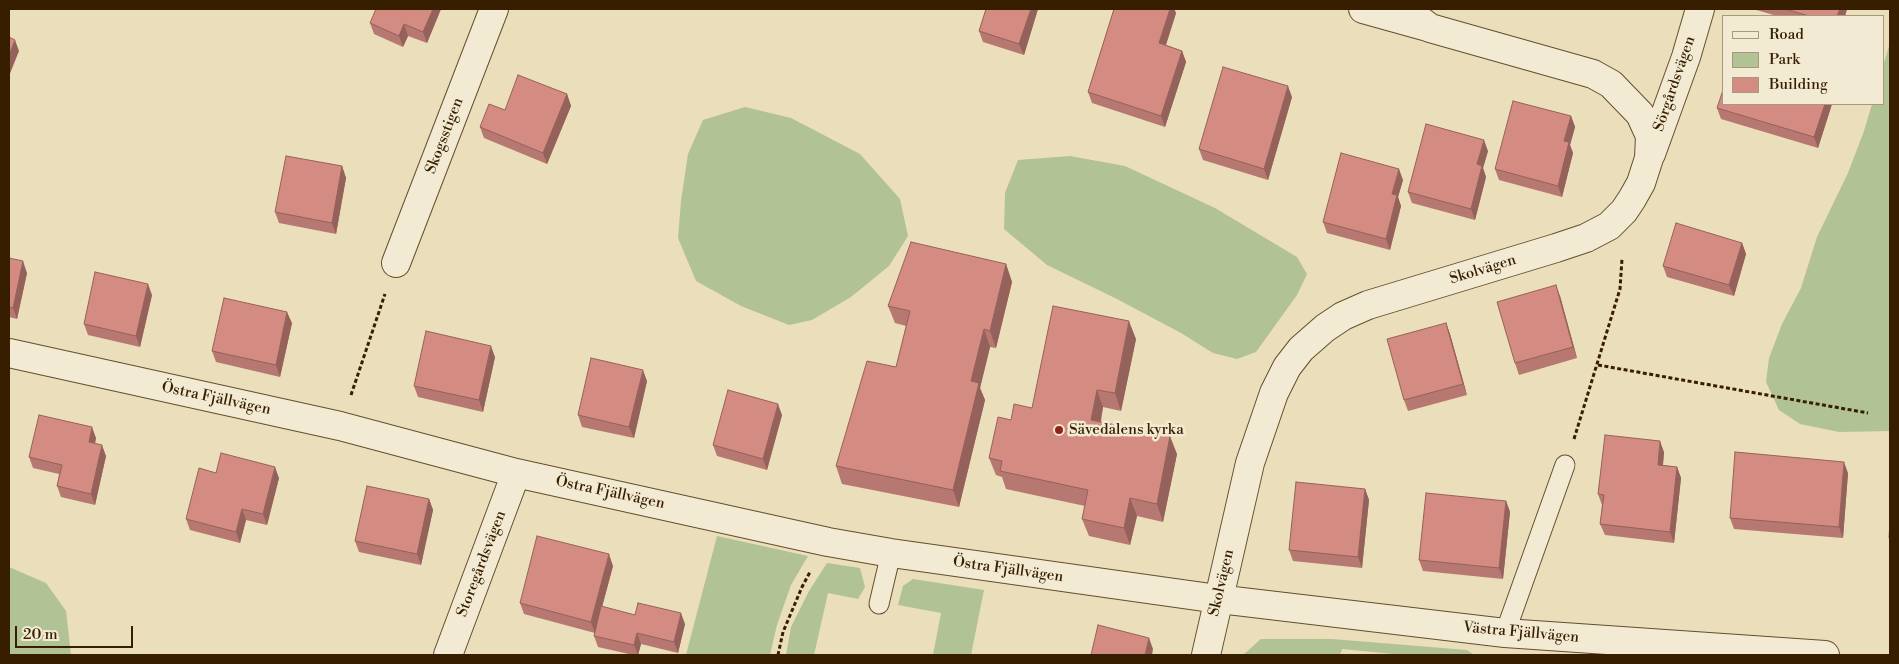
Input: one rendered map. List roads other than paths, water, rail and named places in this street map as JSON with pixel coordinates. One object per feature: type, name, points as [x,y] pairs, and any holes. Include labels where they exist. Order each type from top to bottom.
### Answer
[{"type":"street","name":"Skogsstigen","points":[[396,263],[494,9]]},
{"type":"street","points":[[1363,9],[1430,28]]},
{"type":"street","name":"Skolvägen","points":[[1206,655],[1250,463],[1274,393],[1287,367],[1300,349],[1343,316],[1368,305],[1556,248],[1586,238],[1609,226],[1632,200],[1650,158],[1650,136],[1640,114],[1611,84],[1593,74],[1430,28],[1405,9]]},
{"type":"street","name":"Sörgårdsvägen","points":[[1650,158],[1686,57],[1700,9]]},
{"type":"street","name":"Östra Fjällvägen","points":[[9,354],[340,426],[516,473],[828,542],[891,553],[1218,599]]},
{"type":"street","name":"Storegårdsvägen","points":[[448,655],[516,473]]},
{"type":"street","name":"Västra Fjällvägen","points":[[1218,599],[1505,633],[1824,655]]},
{"type":"lane","points":[[1505,633],[1565,465]]},
{"type":"lane","points":[[879,604],[891,553]]},
{"type":"place","name":"Sävedalens kyrka","points":[[1059,430]]}]
